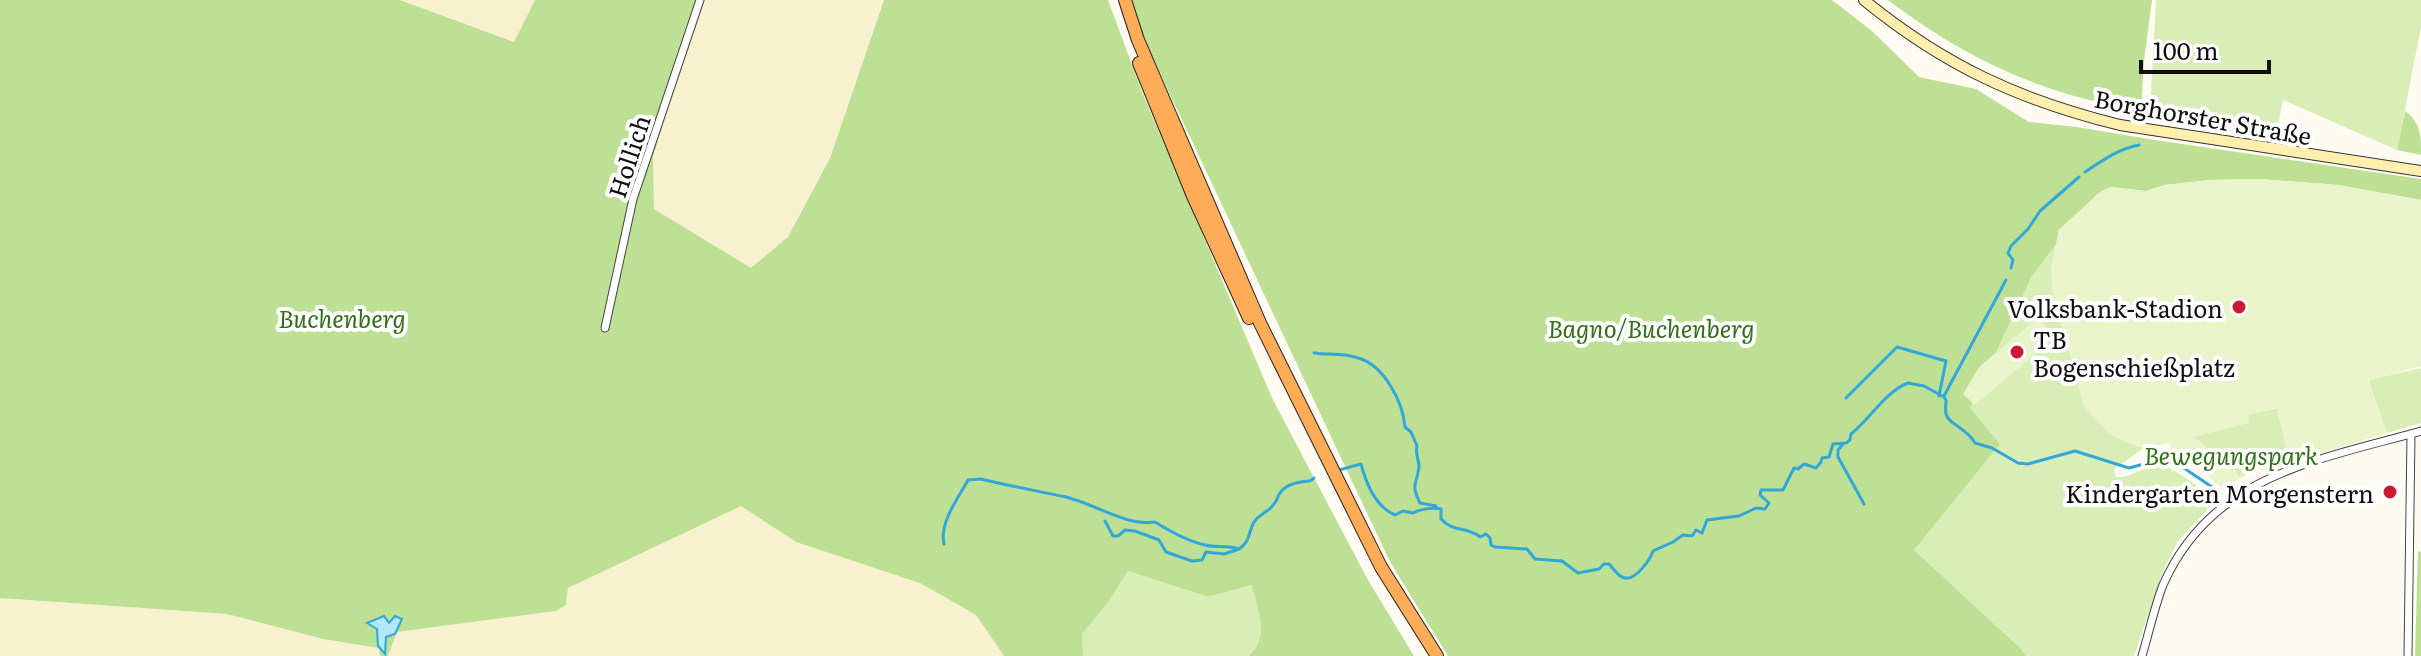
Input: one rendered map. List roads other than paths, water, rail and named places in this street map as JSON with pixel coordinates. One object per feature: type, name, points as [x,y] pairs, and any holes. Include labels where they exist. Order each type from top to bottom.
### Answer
[{"type":"highway","points":[[1117,0],[1193,196],[1252,326],[1375,571],[1428,656]]},
{"type":"highway","points":[[1125,0],[1138,40],[1260,323],[1381,567],[1437,656]]},
{"type":"main road","name":"Borghorster Straße","points":[[1864,0],[1908,34],[1962,68],[2020,95],[2078,114],[2120,125],[2421,171]]},
{"type":"street","name":"Hollich","points":[[605,328],[633,199],[700,0]]},
{"type":"street","points":[[2142,656],[2162,587],[2173,566],[2202,526],[2220,509],[2246,491],[2296,466],[2421,431]]},
{"type":"street","points":[[2408,656],[2411,434]]},
{"type":"water","points":[[384,616],[389,623],[395,616],[402,619],[395,634],[386,637],[385,654],[378,646],[377,629],[367,623]]},
{"type":"waterway","points":[[2085,172],[2117,152],[2139,145]]},
{"type":"waterway","points":[[2011,268],[2013,260],[2008,253],[2011,246],[2040,211],[2079,177]]},
{"type":"waterway","points":[[1944,396],[2006,280]]},
{"type":"waterway","points":[[1846,398],[1897,347],[1946,361],[1939,396]]},
{"type":"waterway","points":[[1314,353],[1358,358],[1384,376],[1396,396],[1405,427],[1411,432],[1417,446],[1417,496],[1420,503],[1436,506]]},
{"type":"waterway","points":[[1339,470],[1361,464],[1377,500],[1395,515],[1403,511],[1413,513],[1441,509],[1441,519],[1445,523],[1480,537],[1486,534],[1495,547],[1527,549],[1535,559],[1562,561],[1578,573],[1609,564],[1620,576],[1629,578],[1642,569],[1653,551],[1683,535],[1692,536],[1696,530],[1702,533],[1707,520],[1739,516],[1756,508],[1765,509],[1769,503],[1760,495],[1761,490],[1783,490],[1794,468],[1798,469],[1804,464],[1816,468],[1822,458],[1829,457],[1833,444],[1850,440],[1851,434],[1885,399],[1908,383],[1924,386],[1944,397],[1948,418],[1975,443],[1992,448],[2018,463],[2028,464],[2075,451],[2129,468],[2166,456],[2212,487],[2214,494],[2210,504]]},
{"type":"waterway","points":[[1843,444],[1838,450],[1838,457],[1864,504]]},
{"type":"waterway","points":[[944,544],[944,527],[968,480],[981,479],[1066,497],[1121,518],[1155,522],[1198,543],[1239,549],[1247,540],[1254,522],[1272,507],[1283,490],[1314,478]]},
{"type":"waterway","points":[[1105,521],[1113,536],[1125,530],[1135,531],[1159,540],[1166,552],[1192,561],[1202,560],[1206,552],[1224,554],[1239,549]]},
{"type":"place","name":"Volksbank-Stadion","points":[[2239,307]]},
{"type":"place","name":"TB Bogenschießplatz","points":[[2017,352]]},
{"type":"place","name":"Kindergarten Morgenstern","points":[[2390,492]]},
{"type":"park label","name":"Buchenberg","points":[[342,317]]},
{"type":"park label","name":"Bagno/Buchenberg","points":[[1651,327]]},
{"type":"park label","name":"Bewegungspark","points":[[2231,454]]}]
